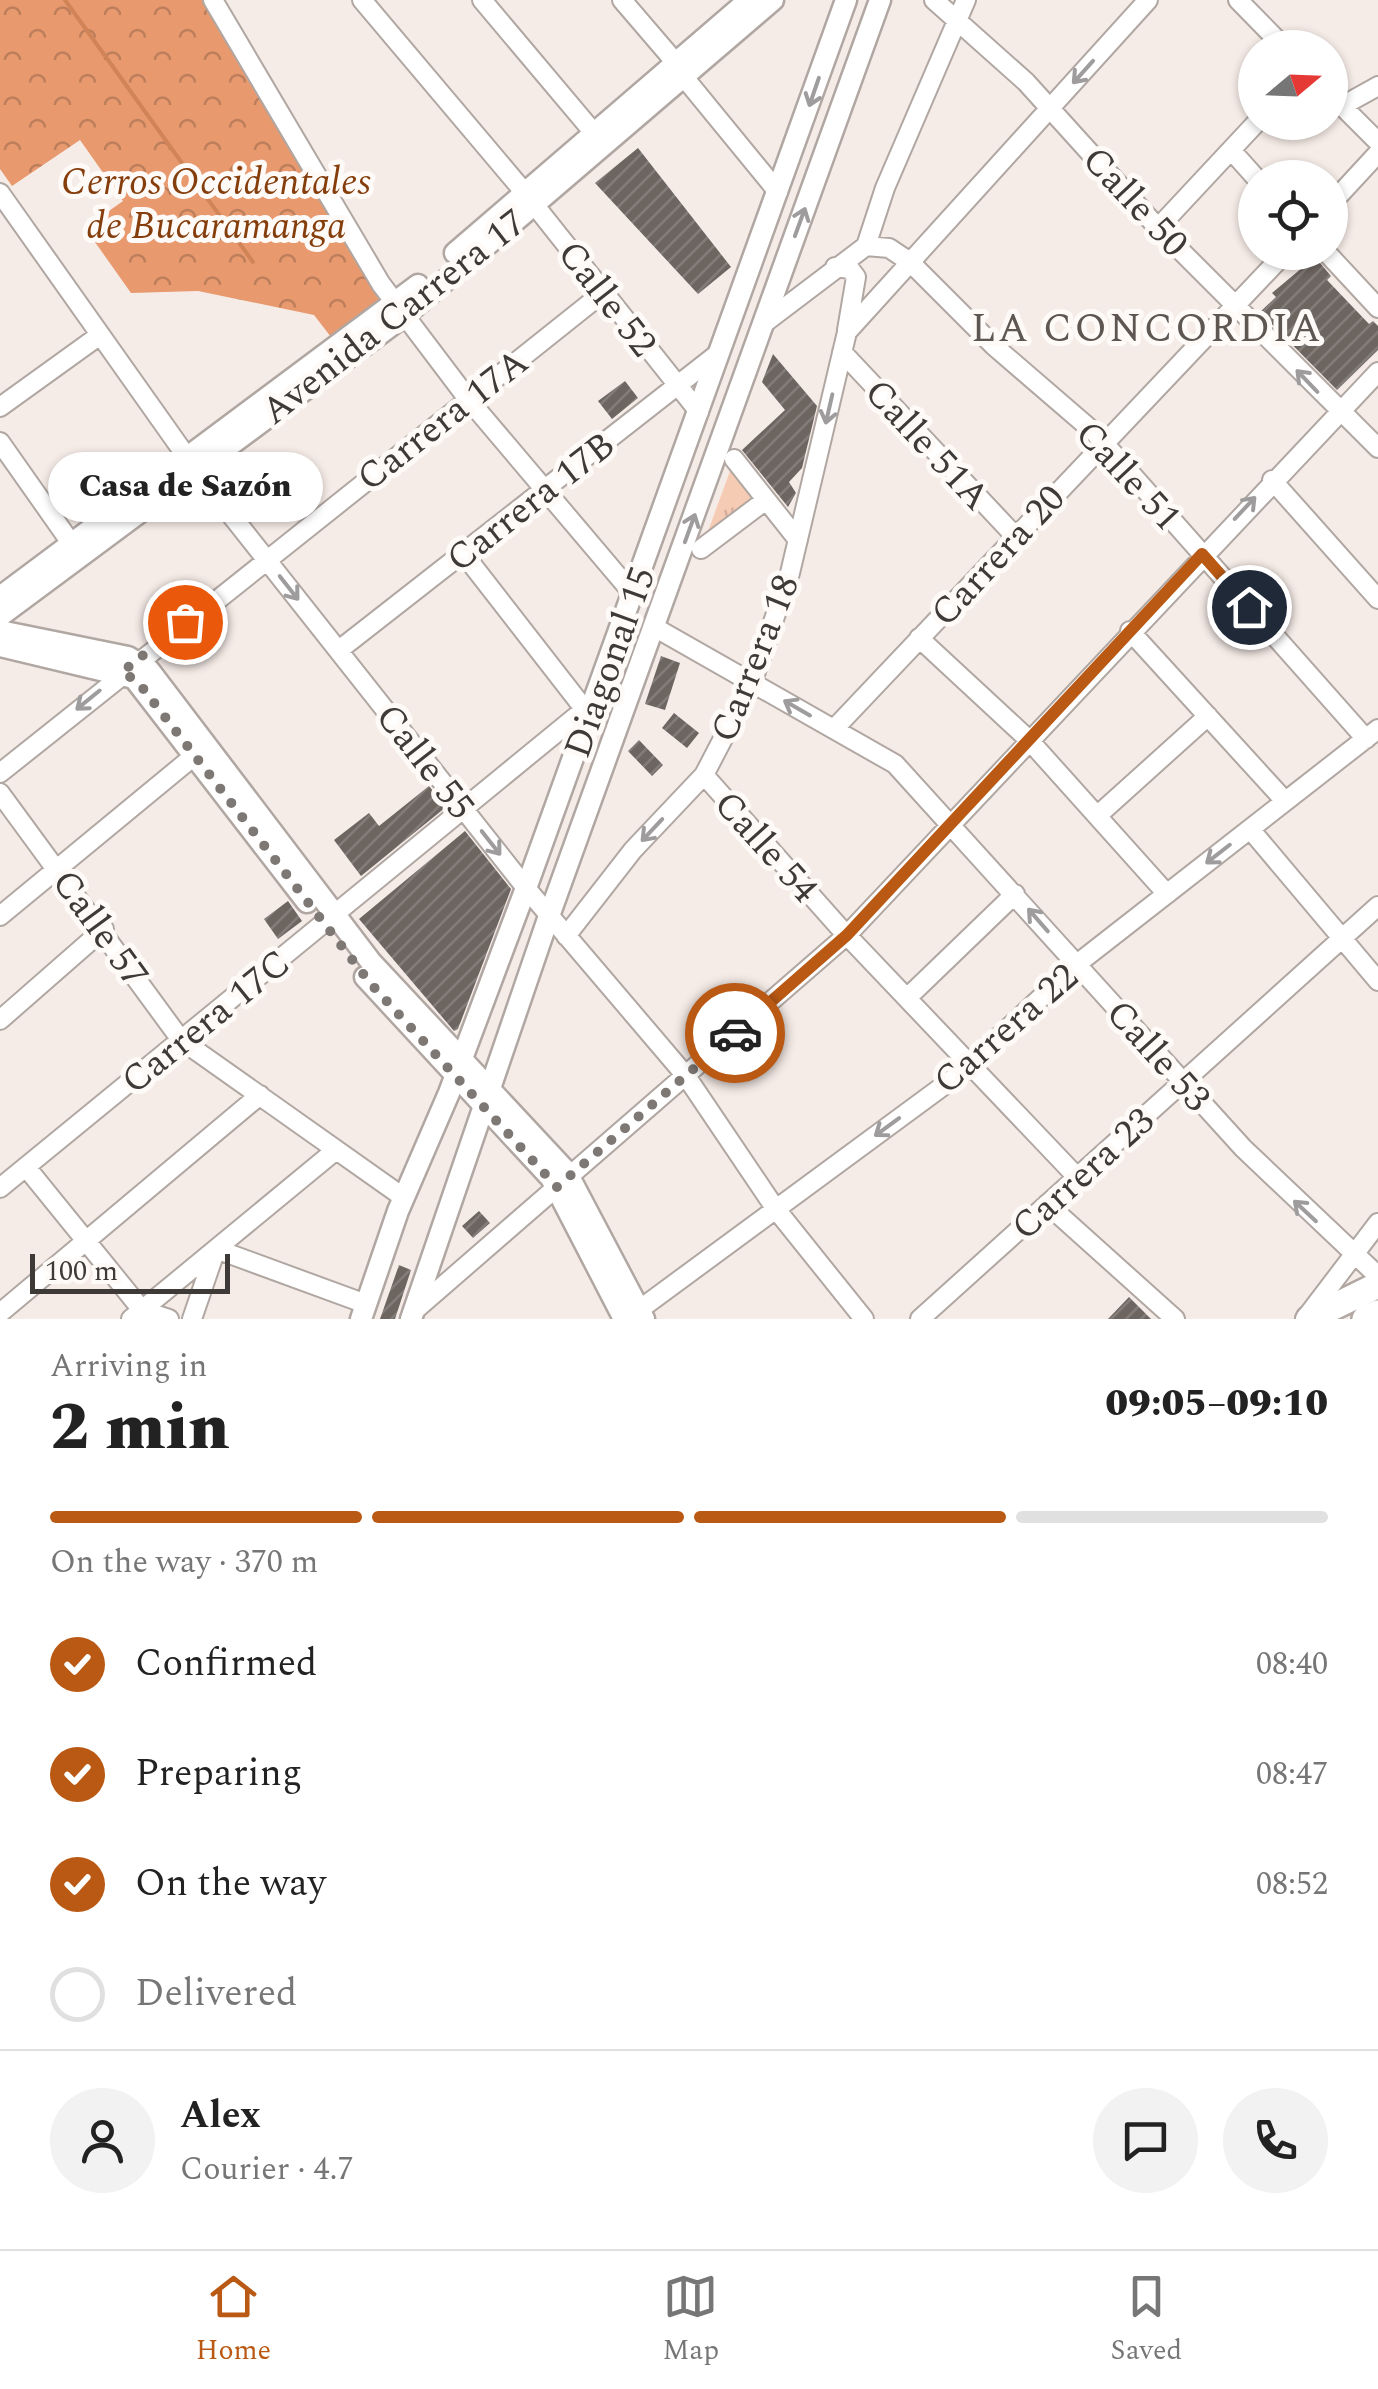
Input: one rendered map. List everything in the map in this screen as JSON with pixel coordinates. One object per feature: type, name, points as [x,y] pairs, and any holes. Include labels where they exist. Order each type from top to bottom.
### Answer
[{"type":"highway","points":[[1307,1319],[1378,1285]]},
{"type":"highway","points":[[1365,1319],[1378,1312]]},
{"type":"main road","name":"Avenida Carrera 17","points":[[0,597],[400,310],[679,70],[750,0]]},
{"type":"main road","name":"Avenida Carrera 17","points":[[529,199],[594,134],[772,0]]},
{"type":"main road","points":[[679,70],[716,62],[790,0]]},
{"type":"main road","name":"Diagonal 15","points":[[363,1311],[403,1197],[459,1067],[634,595],[846,0]]},
{"type":"main road","name":"Diagonal 15","points":[[412,1315],[549,916],[880,0]]},
{"type":"main road","name":"Avenida Carrera 17","points":[[0,616],[191,462]]},
{"type":"main road","points":[[0,631],[129,666],[194,756],[330,920],[563,1181],[634,1317]]},
{"type":"main road","points":[[0,646],[149,670],[330,920]]},
{"type":"street","points":[[213,0],[400,310],[468,399],[634,595]]},
{"type":"street","name":"Calle 52","points":[[362,0],[529,199],[699,412]]},
{"type":"street","points":[[482,0],[594,134]]},
{"type":"street","points":[[622,0],[778,192]]},
{"type":"street","name":"Calle 50","points":[[934,0],[954,22],[1016,72],[1158,228],[1337,412],[1378,448]]},
{"type":"street","points":[[763,324],[866,246],[966,0]]},
{"type":"street","points":[[846,332],[1148,0]]},
{"type":"street","points":[[1238,0],[1267,30]]},
{"type":"street","points":[[1348,96],[1378,86]]},
{"type":"street","points":[[1348,112],[1378,142]]},
{"type":"street","points":[[1158,228],[1240,140]]},
{"type":"street","points":[[1230,150],[1239,160]]},
{"type":"street","points":[[1348,186],[1378,153]]},
{"type":"street","name":"Calle 55","points":[[3,204],[191,462],[526,888],[686,1076],[775,1208],[864,1319]]},
{"type":"street","name":"Calle 51","points":[[866,246],[889,248],[910,262],[994,346],[1104,442],[1202,554],[1372,734]]},
{"type":"street","name":"Carrera 18","points":[[566,936],[633,850],[704,775],[752,682],[798,540],[846,332],[856,277],[850,270],[835,267]]},
{"type":"street","name":"Carrera 20","points":[[834,729],[1269,270]]},
{"type":"street","points":[[1343,270],[1378,308]]},
{"type":"street","name":"Carrera 17A","points":[[0,773],[129,666],[604,292]]},
{"type":"street","points":[[0,407],[100,335]]},
{"type":"street","name":"Carrera 17B","points":[[338,650],[721,352]]},
{"type":"street","name":"Calle 51A","points":[[842,352],[1015,536]]},
{"type":"street","points":[[412,1315],[847,935],[1028,738],[1378,372]]},
{"type":"street","points":[[0,442],[72,543]]},
{"type":"street","points":[[734,459],[798,540]]},
{"type":"street","points":[[1272,480],[1378,599]]},
{"type":"street","points":[[701,548],[766,500]]},
{"type":"street","points":[[463,554],[590,709]]},
{"type":"street","name":"Calle 53","points":[[654,626],[895,764],[1288,1194],[1378,1276]]},
{"type":"street","points":[[1130,630],[1285,801]]},
{"type":"street","points":[[919,638],[1028,738],[1166,894]]},
{"type":"street","name":"Carrera 17C","points":[[0,1188],[590,709]]},
{"type":"street","points":[[1097,816],[1208,716]]},
{"type":"street","name":"Carrera 22","points":[[634,1317],[970,1064],[1077,964],[1372,734]]},
{"type":"street","points":[[0,916],[194,756]]},
{"type":"street","name":"Calle 54","points":[[704,775],[847,935],[1077,1177]]},
{"type":"street","name":"Calle 57","points":[[0,792],[182,1040],[403,1197]]},
{"type":"street","points":[[1250,829],[1340,940],[1378,980]]},
{"type":"street","points":[[906,998],[1015,894]]},
{"type":"street","name":"Carrera 23","points":[[920,1319],[1378,906]]},
{"type":"street","points":[[0,1020],[104,929]]},
{"type":"street","points":[[0,1312],[260,1096]]},
{"type":"street","points":[[136,1314],[336,1150]]},
{"type":"street","points":[[26,1167],[86,1241],[136,1314],[168,1319]]},
{"type":"street","points":[[1047,1204],[1175,1319]]},
{"type":"street","points":[[1307,1319],[1378,1223]]},
{"type":"street","points":[[216,1249],[363,1311]]},
{"type":"street","points":[[192,1319],[216,1249]]},
{"type":"green space","name":"Cerros Occidentales de Bucaramanga","points":[[0,0],[202,0],[381,302],[331,337],[314,315],[198,291],[131,293],[85,228],[123,201],[80,140],[12,186],[0,169]]},
{"type":"green space","points":[[737,452],[765,507],[700,553]]},
{"type":"building","points":[[638,148],[731,267],[698,294],[595,183]]},
{"type":"building","points":[[1299,270],[1326,270],[1331,276],[1327,280],[1369,324],[1373,321],[1378,326],[1378,350],[1337,390],[1260,312],[1276,297],[1272,293]]},
{"type":"building","points":[[773,354],[817,406],[802,468],[789,482],[796,493],[788,507],[742,450],[785,410],[762,382]]},
{"type":"building","points":[[625,381],[638,398],[612,419],[598,401]]},
{"type":"building","points":[[661,656],[680,663],[665,710],[645,704]]},
{"type":"building","points":[[674,713],[699,733],[687,748],[662,728]]},
{"type":"building","points":[[639,740],[663,765],[652,776],[628,751]]},
{"type":"building","points":[[429,786],[446,807],[361,876],[334,840],[369,813],[379,826]]},
{"type":"building","points":[[465,831],[511,889],[454,1031],[359,919]]},
{"type":"building","points":[[288,901],[302,921],[278,939],[264,919]]},
{"type":"building","points":[[479,1211],[490,1223],[473,1238],[462,1226]]},
{"type":"building","points":[[399,1265],[411,1270],[395,1319],[380,1319]]},
{"type":"building","points":[[1129,1297],[1151,1319],[1108,1319]]},
{"type":"waterway","points":[[65,0],[253,262]]},
{"type":"way so far","points":[[185,622],[122,672],[138,682],[371,984],[557,1187],[735,1033]]},
{"type":"place","name":"Casa de Sazón","points":[[185,622]]},
{"type":"district","name":"LA CONCORDIA","points":[[1147,327]]},
{"type":"route","points":[[735,1033],[847,935],[1202,554],[1249,607]]}]
